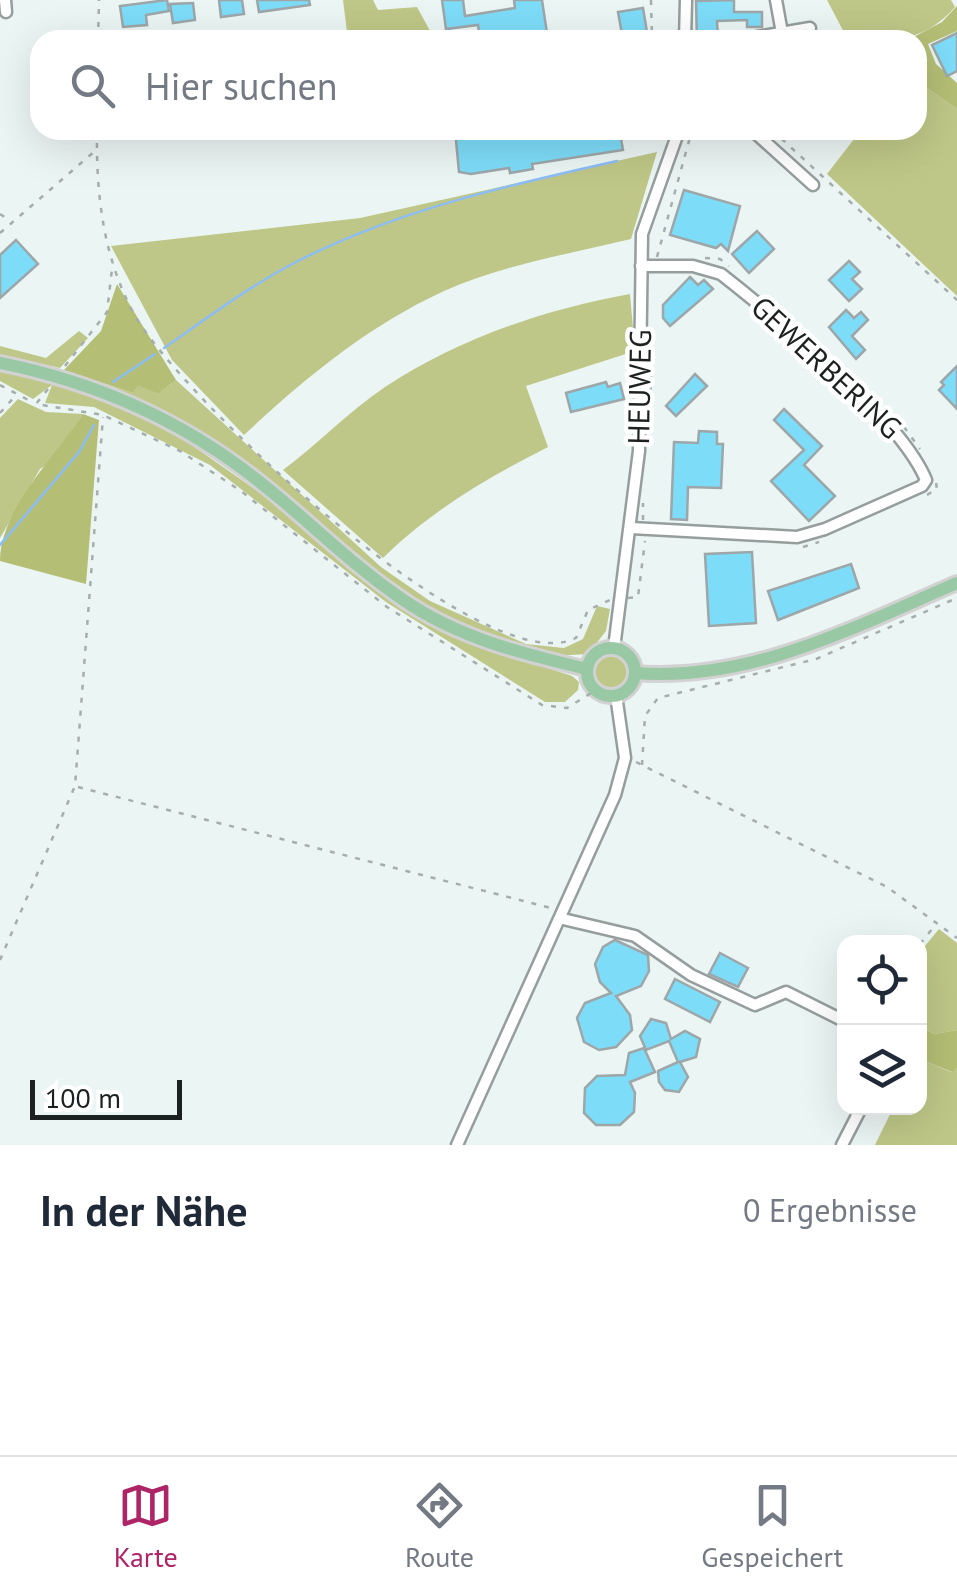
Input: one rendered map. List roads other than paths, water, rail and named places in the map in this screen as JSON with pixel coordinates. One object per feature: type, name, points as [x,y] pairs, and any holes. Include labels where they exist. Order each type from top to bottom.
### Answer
[{"type":"main road","points":[[0,363],[106,392],[190,435],[260,482],[404,600],[438,620],[514,652],[587,669]]},
{"type":"main road","points":[[635,673],[686,673],[765,660],[851,630],[957,583]]},
{"type":"main road","points":[[614,648],[627,654],[635,673],[629,687],[616,695],[596,690],[587,669],[600,650],[614,648]]},
{"type":"street","points":[[686,0],[686,30]]},
{"type":"street","points":[[776,0],[781,30]]},
{"type":"street","points":[[799,30],[810,28]]},
{"type":"street","name":"HEUWEG","points":[[614,648],[642,408],[644,223],[675,140]]},
{"type":"street","points":[[763,140],[813,185]]},
{"type":"street","name":"GEWERBERING","points":[[631,528],[796,537],[826,530],[922,486],[926,480],[916,456],[887,422],[722,274],[693,266],[641,266]]},
{"type":"street","points":[[457,1145],[598,841],[625,758],[616,695]]},
{"type":"street","points":[[565,916],[635,936],[690,975],[755,1005],[786,992],[837,1018]]},
{"type":"street","points":[[842,1145],[857,1115]]},
{"type":"waterway","points":[[164,348],[263,280],[336,243],[454,201],[617,161]]},
{"type":"waterway","points":[[113,382],[155,354]]},
{"type":"waterway","points":[[0,545],[79,452],[94,425]]}]
